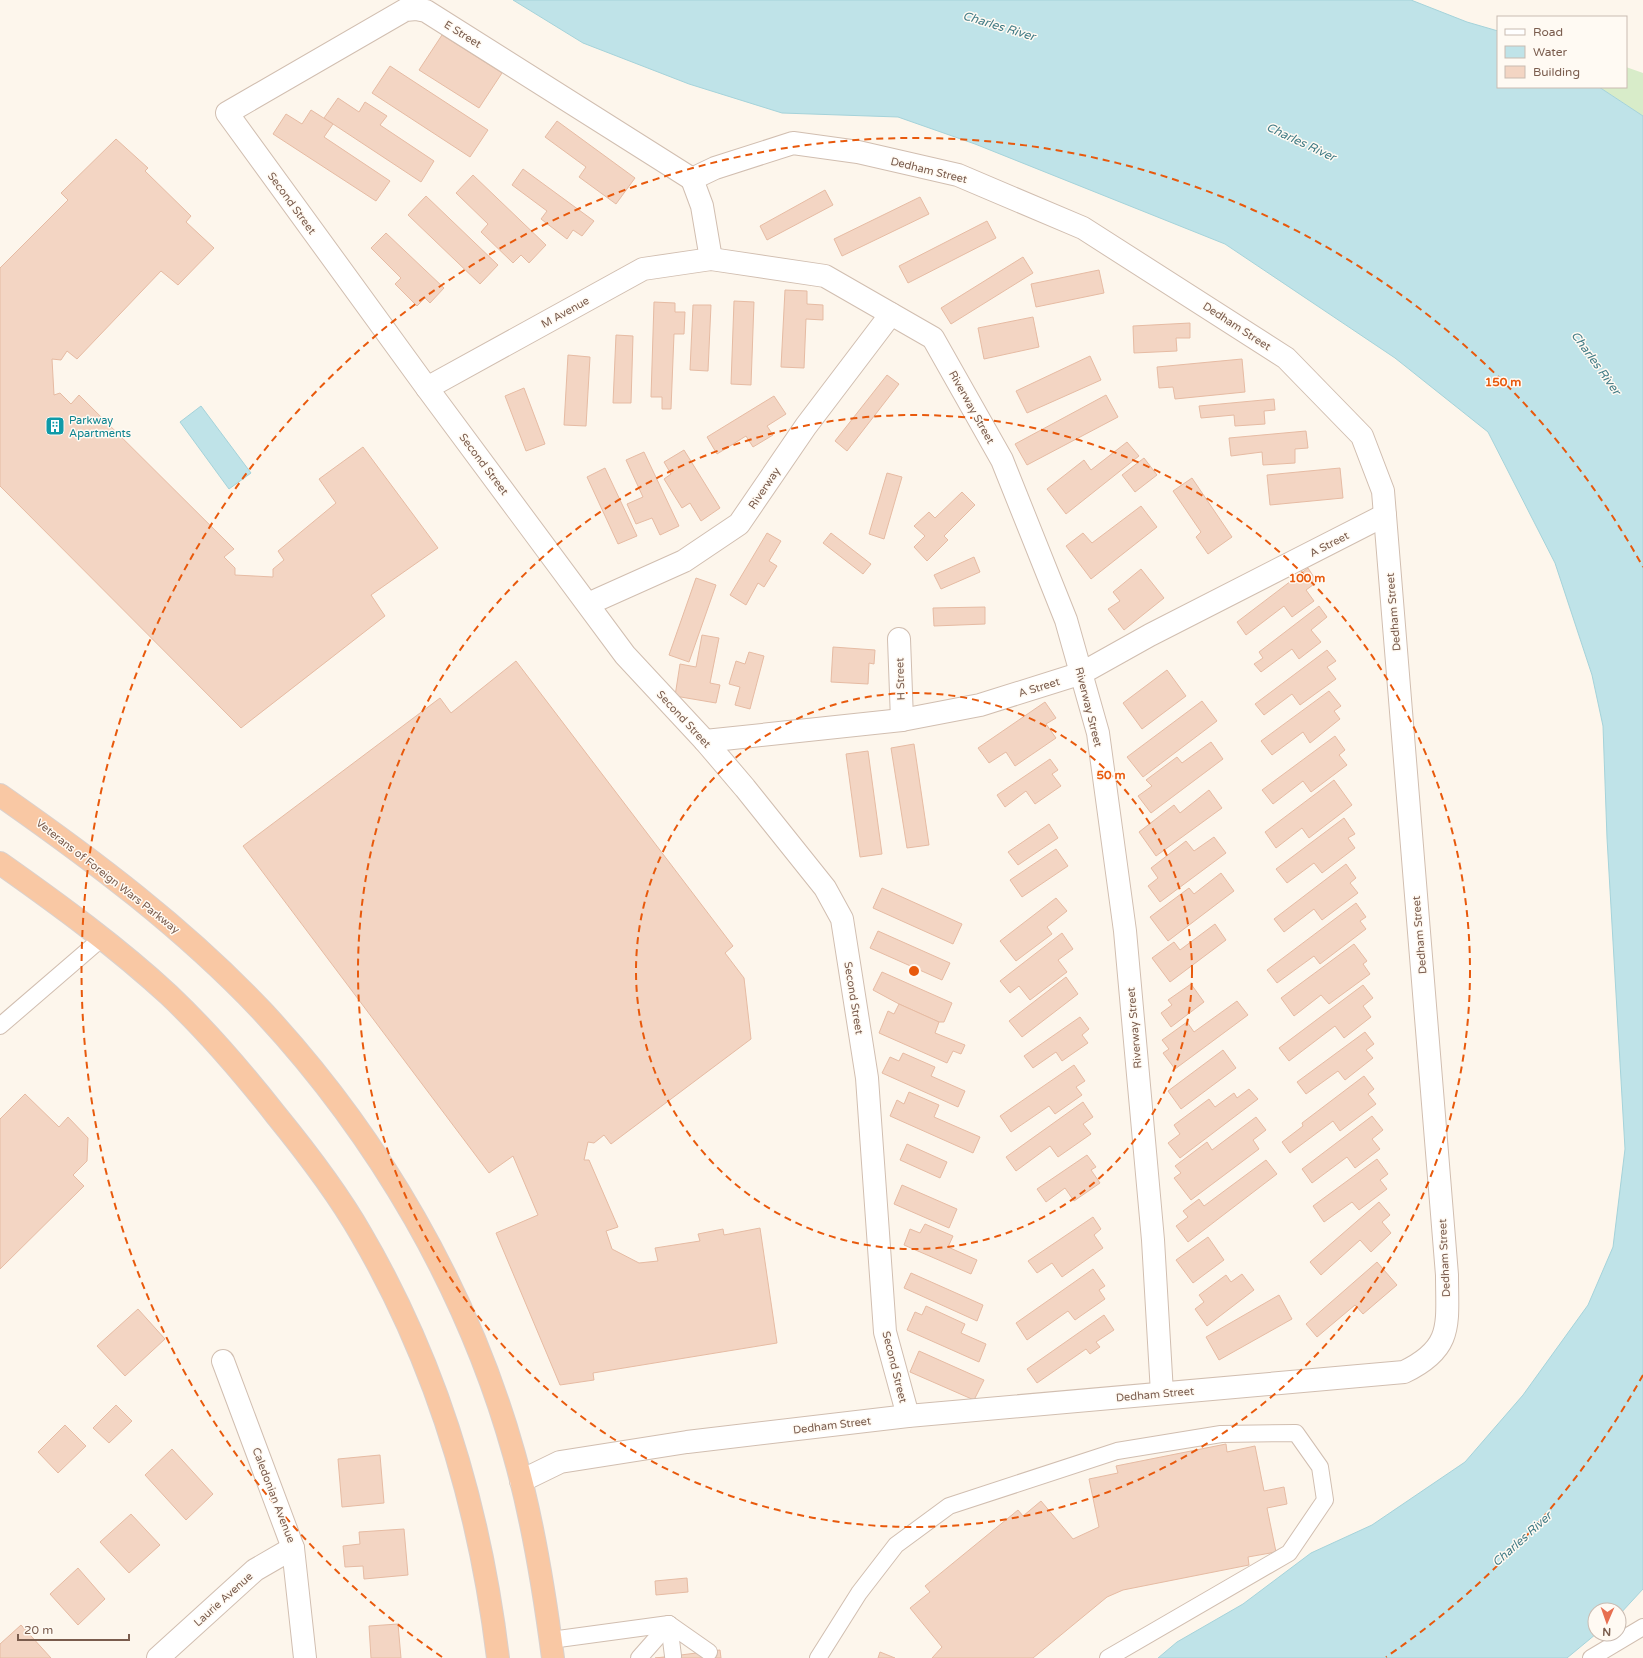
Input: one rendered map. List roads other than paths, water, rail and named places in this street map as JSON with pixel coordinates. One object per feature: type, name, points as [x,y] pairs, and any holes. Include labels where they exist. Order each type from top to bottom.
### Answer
[{"type":"highway","name":"Veterans of Foreign Wars Parkway","points":[[0,795],[80,852],[146,903],[212,961],[263,1012],[305,1061],[344,1112],[408,1206],[448,1280],[487,1373],[512,1446],[539,1564],[552,1649]]},
{"type":"highway","points":[[0,863],[101,939],[174,1000],[245,1076],[330,1186],[374,1257],[420,1351],[457,1456],[482,1554],[498,1658]]},
{"type":"street","name":"E Street","points":[[228,113],[405,10],[416,8],[426,11],[692,179]]},
{"type":"street","name":"Second Street","points":[[228,113],[426,388],[625,655],[705,740],[825,888],[842,920],[867,1078],[885,1332],[908,1416]]},
{"type":"street","name":"Dedham Street","points":[[521,1481],[560,1462],[687,1442],[908,1416],[1404,1372],[1422,1363],[1438,1347],[1447,1328],[1447,1275],[1383,491],[1362,436],[1286,358],[1083,228],[958,175],[858,152],[793,143],[715,168],[692,179]]},
{"type":"street","points":[[692,179],[702,206],[711,259]]},
{"type":"street","name":"M Avenue","points":[[426,388],[643,269],[711,259]]},
{"type":"street","name":"Riverway Street","points":[[711,259],[825,276],[933,338],[1002,460],[1066,620],[1098,733],[1125,931],[1153,1240],[1162,1393]]},
{"type":"street","name":"Riverway","points":[[588,604],[684,561],[739,524],[806,426],[891,314]]},
{"type":"street","name":"A Street","points":[[705,740],[902,720],[980,705],[1082,673],[1150,635],[1385,515]]},
{"type":"street","name":"H Street","points":[[899,639],[902,720]]},
{"type":"street","name":"Caledonian Avenue","points":[[223,1361],[293,1548],[305,1658]]},
{"type":"street","name":"Laurie Avenue","points":[[158,1658],[255,1570],[293,1548]]},
{"type":"lane","points":[[0,1026],[101,939]]},
{"type":"lane","points":[[818,1658],[859,1593],[896,1545],[949,1506],[1117,1451],[1221,1434],[1296,1433],[1320,1467],[1325,1500],[1288,1553],[1108,1658]]},
{"type":"lane","points":[[669,1624],[673,1656]]},
{"type":"lane","points":[[639,1658],[669,1624]]},
{"type":"lane","points":[[552,1649],[669,1624],[708,1652]]},
{"type":"lane","points":[[1591,1658],[1643,1627]]},
{"type":"water","name":"Charles River","points":[[513,0],[1411,0],[1467,22],[1497,31],[1497,88],[1601,88],[1643,116],[1643,1589],[1627,1606],[1627,1602],[1587,1602],[1587,1641],[1567,1658],[1158,1658],[1177,1642],[1243,1604],[1311,1553],[1372,1525],[1465,1462],[1523,1395],[1588,1305],[1613,1247],[1625,1149],[1607,838],[1603,726],[1592,675],[1555,563],[1488,432],[1395,358],[1225,244],[975,144],[898,117],[782,113],[689,84],[583,43]]},
{"type":"water","points":[[201,406],[251,473],[229,489],[180,422]]},
{"type":"place","name":"Parkway Apartments","points":[[55,426]]}]
